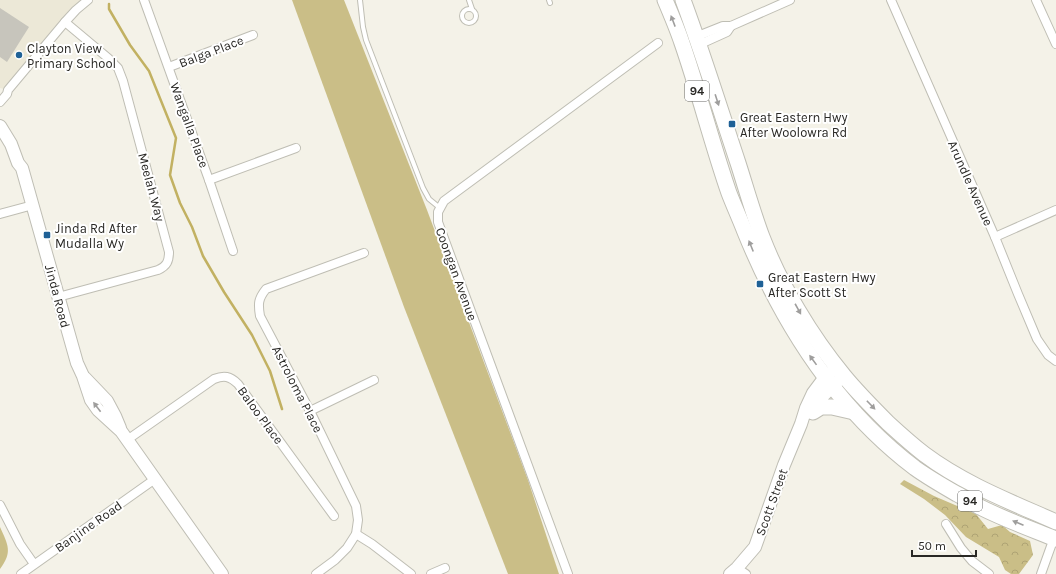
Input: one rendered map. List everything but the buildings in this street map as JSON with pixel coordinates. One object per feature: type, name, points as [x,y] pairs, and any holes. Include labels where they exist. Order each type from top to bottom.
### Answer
[{"type":"highway","name":"94","points":[[665,0],[683,47],[730,195],[754,255],[786,317],[810,356],[854,412],[876,435],[916,469],[982,508],[1055,536]]},
{"type":"highway","name":"94","points":[[683,0],[698,41],[762,237],[782,280],[820,344],[841,372],[873,408],[907,440],[925,454],[947,470],[978,487],[1056,522]]},
{"type":"highway","points":[[813,412],[821,407],[832,407],[854,412]]},
{"type":"street","points":[[0,102],[7,94],[8,90],[65,22],[88,0]]},
{"type":"street","name":"Wangalla Place","points":[[144,0],[234,251]]},
{"type":"street","points":[[683,47],[698,41],[723,26],[731,26],[790,0]]},
{"type":"street","name":"Arundle Avenue","points":[[891,0],[995,237],[1037,339],[1048,355],[1056,361]]},
{"type":"street","points":[[1036,0],[1056,44]]},
{"type":"street","name":"Meelah Way","points":[[58,297],[163,268],[169,259],[170,252],[125,88],[118,68],[65,22]]},
{"type":"street","name":"Balga Place","points":[[168,67],[253,35]]},
{"type":"street","name":"Coongan Avenue","points":[[568,574],[438,222],[438,212],[444,201],[658,43]]},
{"type":"street","points":[[0,96],[3,92],[8,90]]},
{"type":"street","name":"Jinda Road","points":[[0,115],[14,135],[23,159],[22,168]]},
{"type":"street","name":"Jinda Road","points":[[0,126],[11,144],[18,163],[22,168],[76,363],[83,376],[107,401],[124,435],[222,574]]},
{"type":"street","points":[[209,180],[296,148]]},
{"type":"street","points":[[0,214],[33,205]]},
{"type":"street","points":[[995,237],[1056,210]]},
{"type":"street","name":"Astroloma Place","points":[[356,534],[358,520],[356,506],[310,411],[260,316],[258,305],[261,296],[266,289],[364,253]]},
{"type":"street","name":"Scott Street","points":[[738,572],[755,547],[784,465],[813,393],[841,372]]},
{"type":"street","name":"Baloo Place","points":[[124,435],[214,379],[220,377],[233,379],[334,516]]},
{"type":"street","points":[[310,411],[374,380]]},
{"type":"street","name":"Scott Street","points":[[801,424],[813,412],[824,395],[829,381]]},
{"type":"street","name":"Banjine Road","points":[[21,574],[155,479]]},
{"type":"street","points":[[0,505],[20,544],[34,564]]},
{"type":"street","points":[[946,524],[961,548],[972,561],[989,574]]},
{"type":"street","points":[[316,574],[335,560],[347,548],[356,534],[411,574]]},
{"type":"street","points":[[1041,574],[1055,536]]},
{"type":"street","points":[[431,574],[445,568]]},
{"type":"lane","points":[[360,0],[366,40],[420,181],[427,197],[440,208]]},
{"type":"lane","points":[[469,0],[472,9]]},
{"type":"shaded area","name":"Clayton View Primary School","points":[[0,0],[88,0],[8,90],[0,88]]},
{"type":"green space","points":[[292,0],[344,0],[427,210],[528,480],[559,574],[508,574],[404,307]]},
{"type":"green space","points":[[904,480],[934,496],[976,514],[988,529],[1002,525],[1010,532],[1030,541],[1033,555],[1019,574],[1011,574],[1005,570],[999,557],[966,537],[945,515],[924,499],[900,484]]},
{"type":"green space","points":[[0,527],[7,544],[8,553],[7,558],[0,569]]},
{"type":"waterway","points":[[109,4],[109,9],[130,45],[149,71],[176,138],[170,175],[180,203],[192,227],[203,256],[252,335],[270,371],[282,409]]},
{"type":"place","name":"Clayton View Primary School","points":[[19,55]]},
{"type":"place","name":"Great Eastern Hwy After Woolowra Rd","points":[[732,124]]},
{"type":"place","name":"Jinda Rd After Mudalla Wy","points":[[47,235]]},
{"type":"place","name":"Great Eastern Hwy After Scott St","points":[[760,284]]}]
